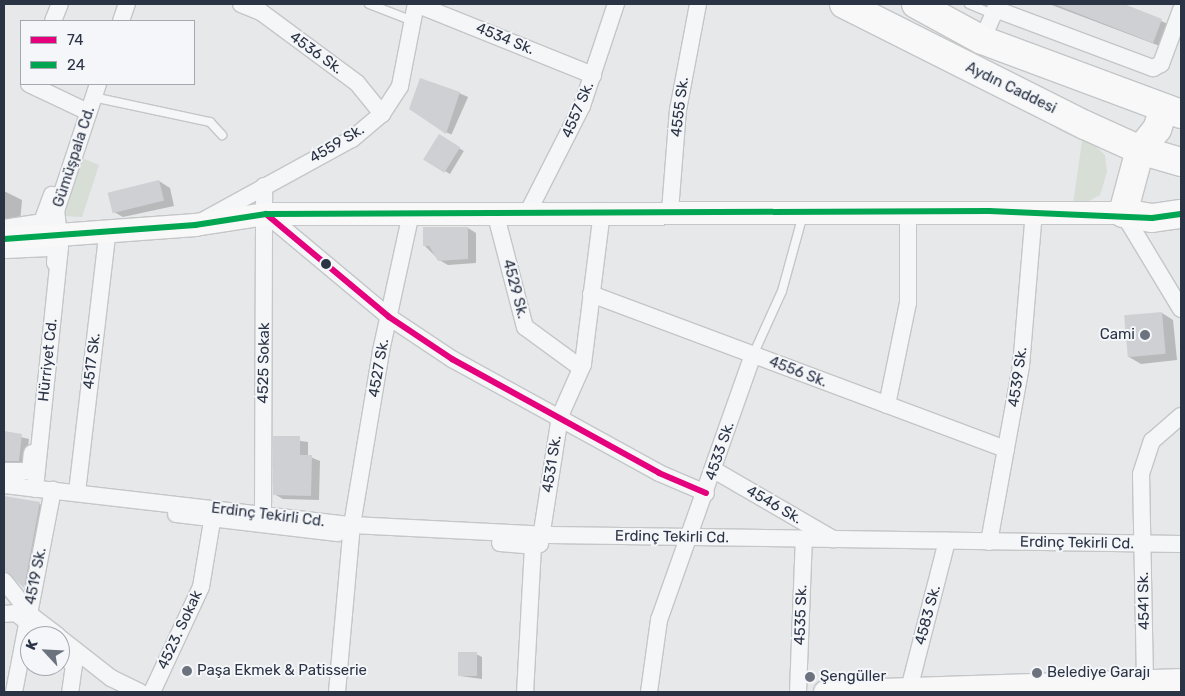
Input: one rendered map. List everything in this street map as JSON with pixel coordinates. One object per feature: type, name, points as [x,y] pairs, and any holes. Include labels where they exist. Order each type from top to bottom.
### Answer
[{"type":"highway","name":"Aydın Caddesi","points":[[844,4],[1085,125],[1140,150],[1181,162]]},
{"type":"highway","name":"Aydın Caddesi","points":[[916,4],[982,40],[1172,111]]},
{"type":"highway","points":[[1124,205],[1140,150],[1172,111]]},
{"type":"highway","points":[[1085,125],[1110,148],[1122,172],[1124,205]]},
{"type":"highway","points":[[1124,205],[1152,218],[1181,220]]},
{"type":"highway","points":[[1152,218],[1181,214]]},
{"type":"main road","points":[[4,239],[55,232],[195,225],[266,214],[602,211],[1034,211],[1124,205]]},
{"type":"main road","points":[[826,692],[1181,680]]},
{"type":"street","points":[[53,20],[60,4]]},
{"type":"street","points":[[112,20],[115,4]]},
{"type":"street","points":[[121,20],[127,4]]},
{"type":"street","name":"4536 Sk.","points":[[241,4],[261,12],[357,82],[382,114]]},
{"type":"street","name":"4559 Sk.","points":[[195,225],[352,139],[382,114],[400,86],[416,4]]},
{"type":"street","name":"4534 Sk.","points":[[416,4],[593,75]]},
{"type":"street","name":"4557 Sk.","points":[[528,212],[582,106],[616,4]]},
{"type":"street","name":"4555 Sk.","points":[[670,211],[678,110],[698,4]]},
{"type":"street","points":[[982,40],[995,9],[1153,68],[1160,64],[1181,10]]},
{"type":"street","points":[[4,228],[42,222],[90,97],[33,85]]},
{"type":"street","name":"Gümüşpala Cd.","points":[[55,232],[56,211],[90,97]]},
{"type":"street","points":[[264,186],[266,214],[389,318],[452,359],[560,416],[658,473],[706,493]]},
{"type":"street","points":[[1124,205],[1181,309]]},
{"type":"street","name":"4531 Sk.","points":[[536,692],[541,534],[560,416],[581,368],[602,211]]},
{"type":"street","points":[[887,405],[908,303],[908,211]]},
{"type":"street","name":"4539 Sk.","points":[[989,542],[1021,366],[1034,211]]},
{"type":"street","name":"4529 Sk.","points":[[495,212],[525,327],[581,368]]},
{"type":"street","name":"4527 Sk.","points":[[337,692],[352,530],[389,318],[411,213]]},
{"type":"street","name":"4525 Sokak","points":[[263,513],[266,214]]},
{"type":"street","name":"4517 Sk.","points":[[76,492],[108,229]]},
{"type":"street","name":"Hürriyet Cd.","points":[[35,489],[60,247],[55,232]]},
{"type":"street","points":[[4,250],[56,251],[30,471],[4,471]]},
{"type":"street","name":"4556 Sk.","points":[[591,294],[1006,449]]},
{"type":"street","name":"4533 Sk.","points":[[649,692],[659,620],[691,537],[753,355]]},
{"type":"street","name":"4541 Sk.","points":[[1145,681],[1141,474],[1152,441],[1181,416]]},
{"type":"street","name":"4546 Sk.","points":[[714,470],[834,539]]},
{"type":"street","points":[[4,485],[35,489],[52,494]]},
{"type":"street","name":"Erdinç Tekirli Cd.","points":[[52,494],[76,492],[164,503],[213,514],[263,513],[352,530],[1181,544]]},
{"type":"street","points":[[4,493],[52,494],[352,530],[533,546],[525,692]]},
{"type":"street","name":"4519 Sk.","points":[[14,692],[29,622],[52,494]]},
{"type":"street","name":"4523. Sokak","points":[[152,692],[201,588],[213,514]]},
{"type":"street","name":"4535 Sk.","points":[[798,692],[804,539]]},
{"type":"street","name":"4583 Sk.","points":[[909,689],[947,541]]},
{"type":"street","points":[[4,581],[29,622]]},
{"type":"street","points":[[70,646],[111,678],[140,692]]},
{"type":"street","points":[[70,656],[116,692]]},
{"type":"street","points":[[70,662],[74,665],[70,692]]},
{"type":"lane","points":[[368,4],[412,21]]},
{"type":"lane","points":[[970,4],[995,9]]},
{"type":"lane","points":[[90,97],[210,122],[222,135]]},
{"type":"lane","points":[[753,355],[782,291],[804,211]]},
{"type":"shaded area","points":[[1060,125],[1086,137],[1105,155],[1107,172],[1100,195],[1085,203],[1073,204],[1082,141],[1055,128]]},
{"type":"shaded area","points":[[80,157],[99,165],[82,217],[62,216]]},
{"type":"building","points":[[1054,4],[1124,4],[1162,19],[1153,43]]},
{"type":"building","points":[[420,78],[460,92],[446,134],[409,109]]},
{"type":"building","points":[[439,134],[460,147],[444,173],[423,159]]},
{"type":"building","points":[[159,180],[164,200],[113,213],[108,193]]},
{"type":"building","points":[[423,227],[468,227],[468,259],[438,261],[429,246],[423,246]]},
{"type":"building","name":"Cami","points":[[1162,312],[1166,354],[1128,357],[1124,315]]},
{"type":"building","points":[[4,431],[22,434],[19,461],[4,461]]},
{"type":"building","points":[[273,436],[300,436],[300,455],[312,455],[311,496],[273,495]]},
{"type":"building","points":[[4,496],[40,502],[24,588],[4,570]]},
{"type":"building","points":[[458,652],[477,652],[477,676],[458,676]]},
{"type":"transit line","name":"24","points":[[4,239],[195,225],[266,214],[989,211],[1152,218],[1181,214]]},
{"type":"transit line","name":"74","points":[[266,214],[389,317],[452,359],[659,473],[706,493]]},
{"type":"place","name":"Cami","points":[[1145,335]]},
{"type":"place","name":"Paşa Ekmek & Patisserie","points":[[187,671]]},
{"type":"place","name":"Belediye Garajı","points":[[1037,673]]},
{"type":"place","name":"Şengüller","points":[[810,677]]}]
